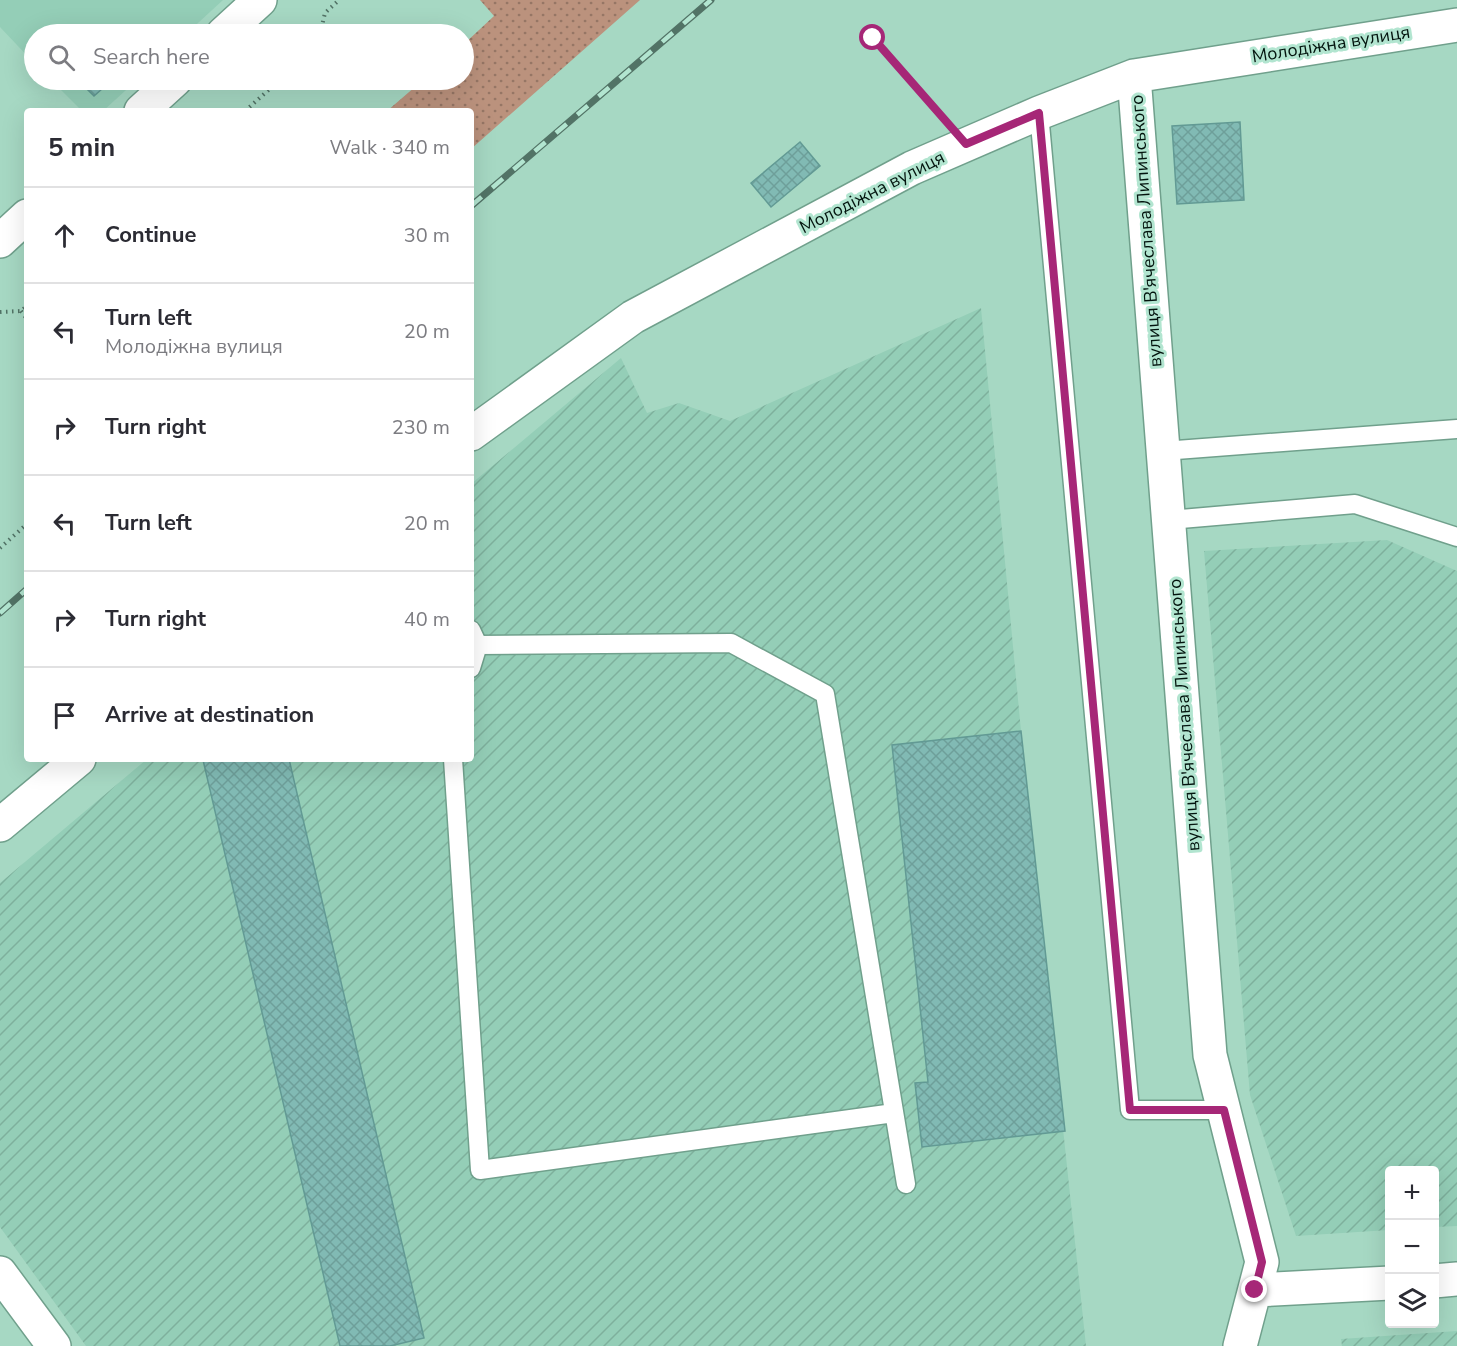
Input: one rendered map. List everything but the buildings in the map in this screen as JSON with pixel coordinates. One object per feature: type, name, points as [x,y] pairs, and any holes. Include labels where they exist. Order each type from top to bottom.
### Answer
[{"type":"street","points":[[234,24],[260,0]]},
{"type":"street","name":"Молодіжна вулиця","points":[[474,432],[633,317],[912,168],[1039,113],[1134,76],[1457,25]]},
{"type":"street","name":"вулиця В'ячеслава Липинського","points":[[1134,76],[1210,1055],[1262,1262],[1240,1346]]},
{"type":"street","points":[[144,108],[164,90]]},
{"type":"street","points":[[0,241],[24,219]]},
{"type":"street","points":[[0,825],[75,762]]},
{"type":"street","points":[[0,1273],[54,1346]]},
{"type":"street","points":[[1439,1281],[1457,1279]]},
{"type":"street","points":[[1255,1290],[1385,1283]]},
{"type":"lane","points":[[1039,113],[1130,1110],[1224,1110]]},
{"type":"lane","points":[[1163,451],[1457,429]]},
{"type":"lane","points":[[1169,520],[1355,504],[1457,537]]},
{"type":"lane","points":[[475,638],[731,643],[825,694],[906,1184]]},
{"type":"lane","points":[[453,762],[480,1170],[894,1113]]},
{"type":"path","points":[[322,24],[325,13],[339,0]]},
{"type":"path","points":[[873,38],[966,144]]},
{"type":"path","points":[[248,108],[269,90]]},
{"type":"path","points":[[0,312],[21,312],[24,309]]},
{"type":"path","points":[[21,312],[24,316]]},
{"type":"path","points":[[0,548],[24,527]]},
{"type":"shaded area","points":[[0,0],[223,0],[197,24],[24,24],[24,52],[0,27]]},
{"type":"shaded area","points":[[480,0],[640,0],[474,146],[474,108],[390,108],[411,90],[474,90],[474,35],[494,16]]},
{"type":"shaded area","points":[[61,90],[126,90],[106,108],[79,108]]},
{"type":"shaded area","points":[[981,308],[1021,731],[1086,1346],[86,1346],[0,1227],[0,883],[143,762],[474,762],[474,481],[621,358],[647,413],[679,403],[730,421]]},
{"type":"shaded area","points":[[1387,540],[1457,571],[1457,1226],[1439,1227],[1439,1166],[1385,1166],[1385,1230],[1296,1236],[1250,1095],[1204,551]]},
{"type":"shaded area","points":[[1457,1331],[1457,1346],[1342,1346],[1341,1339]]},
{"type":"railway","points":[[474,203],[711,0]]},
{"type":"railway","points":[[0,613],[24,592]]},
{"type":"route","points":[[873,38],[966,144],[1039,113],[1130,1110],[1224,1110],[1262,1262],[1255,1290]]}]
